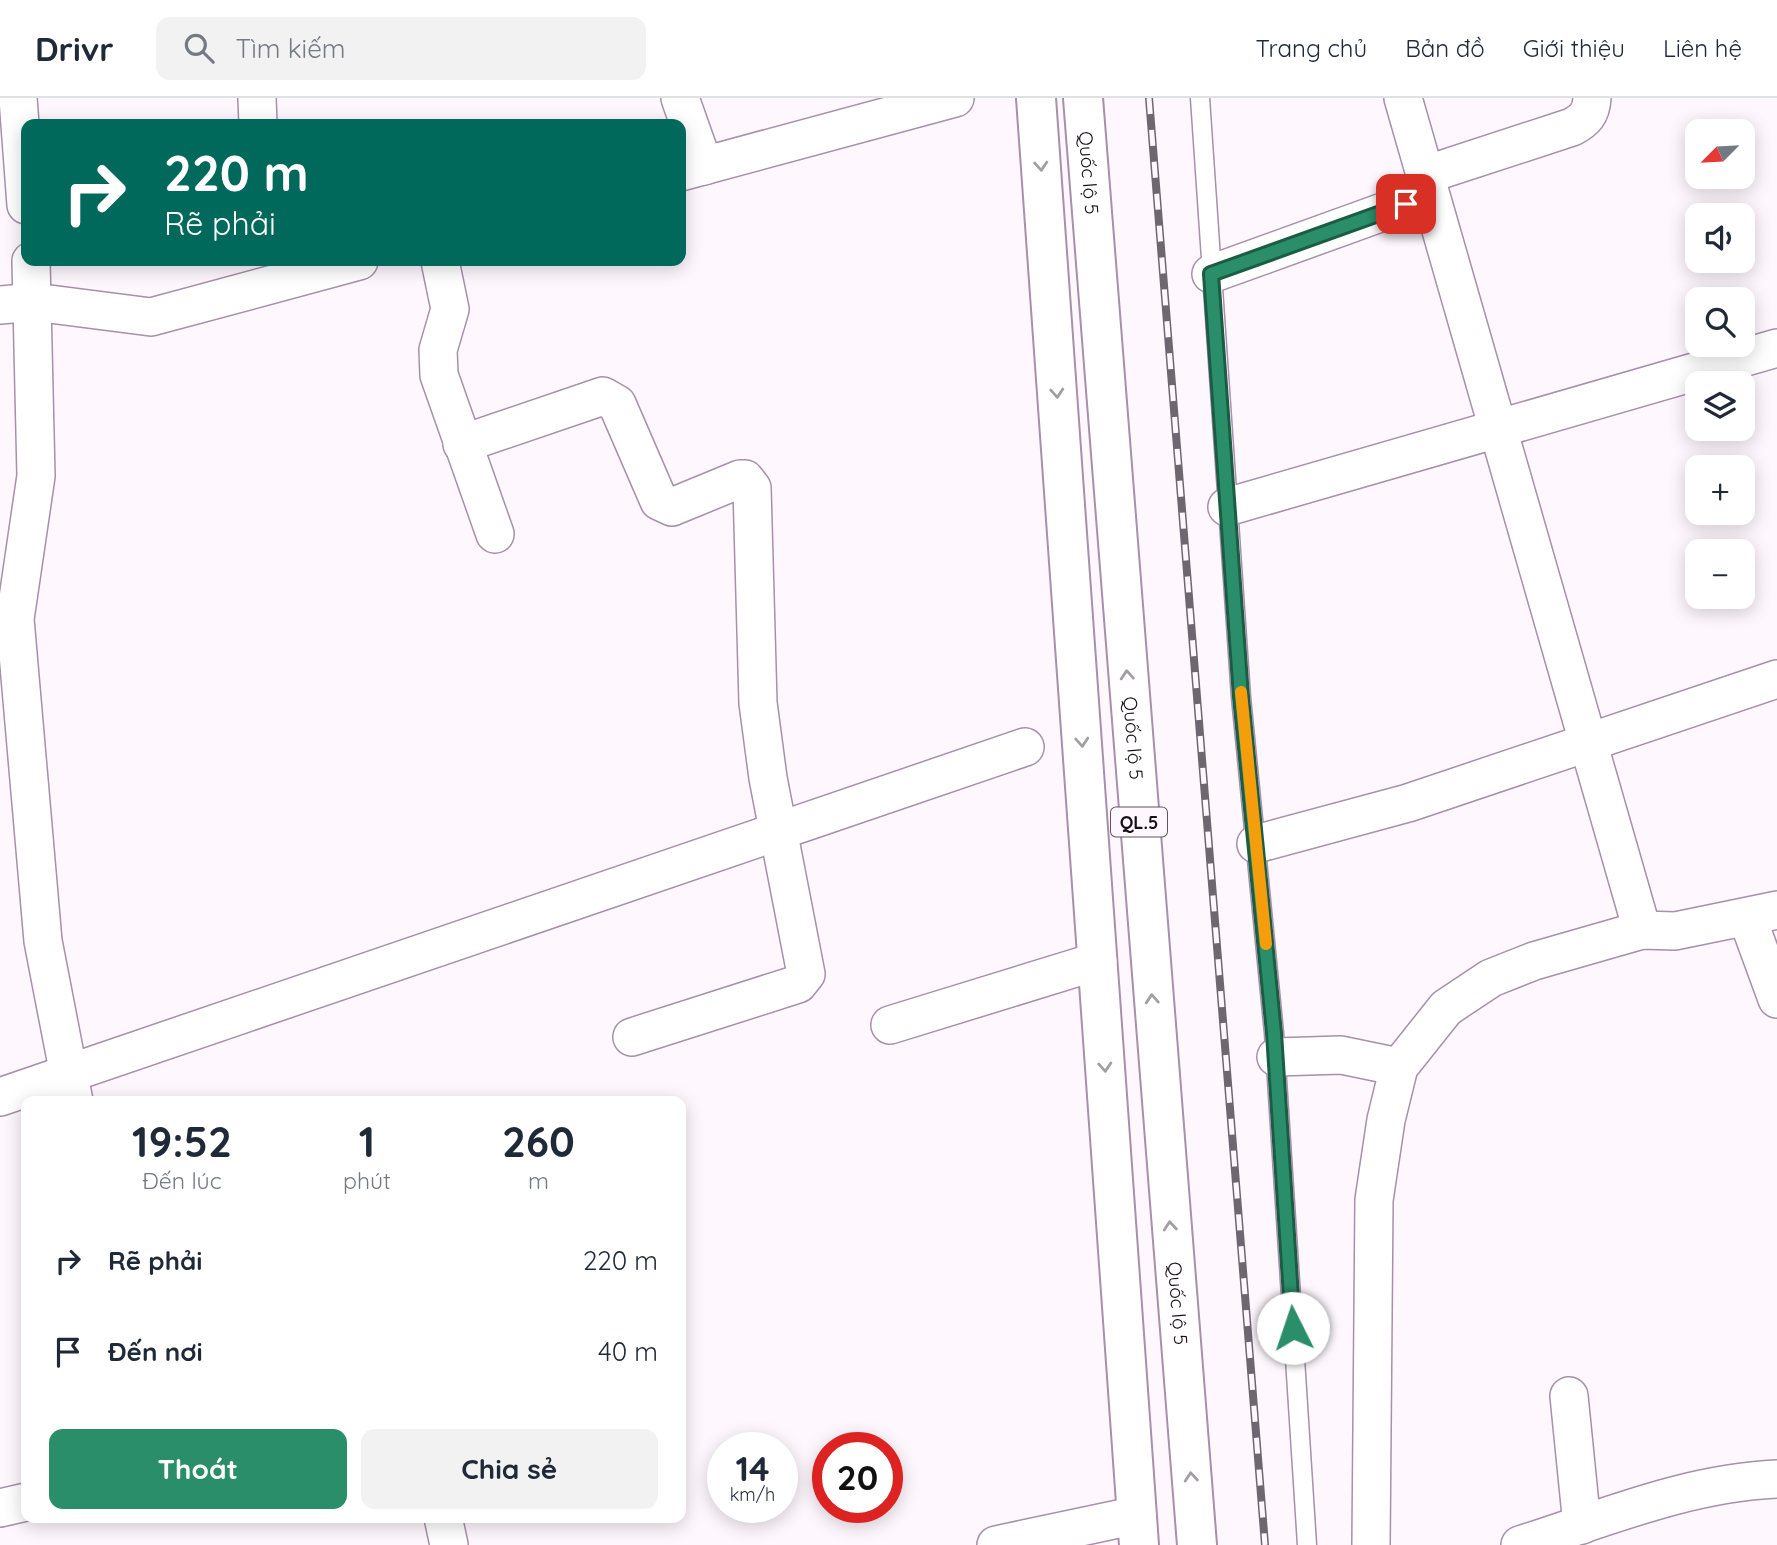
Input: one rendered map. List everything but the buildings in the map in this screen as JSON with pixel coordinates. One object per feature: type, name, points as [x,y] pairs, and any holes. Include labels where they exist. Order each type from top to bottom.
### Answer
[{"type":"highway","name":"QL.5","points":[[1036,98],[1138,1530]]},
{"type":"highway","name":"Quốc lộ 5","points":[[1083,98],[1197,1545]]},
{"type":"street","points":[[18,98],[21,138]]},
{"type":"street","points":[[257,98],[258,119]]},
{"type":"street","points":[[680,98],[684,119]]},
{"type":"street","points":[[686,134],[692,169],[955,98]]},
{"type":"street","points":[[1403,98],[1642,930]]},
{"type":"street","points":[[1211,274],[1572,127],[1583,121],[1591,110],[1592,98]]},
{"type":"street","points":[[29,266],[17,304],[36,475],[15,619],[43,941],[71,1087]]},
{"type":"street","points":[[17,304],[152,317],[290,269],[316,266]]},
{"type":"street","points":[[441,266],[450,309],[437,363],[462,444],[495,534]]},
{"type":"street","points":[[1227,507],[1777,348]]},
{"type":"street","points":[[462,444],[603,396],[617,404],[659,501],[672,507],[740,479],[749,482],[752,488],[758,703],[768,778],[807,968],[803,980],[632,1037]]},
{"type":"street","points":[[1256,844],[1408,803],[1777,679]]},
{"type":"street","points":[[0,1097],[71,1087],[176,1039],[1025,747]]},
{"type":"street","points":[[1371,1545],[1374,1200],[1386,1120],[1399,1067],[1446,1008],[1491,978],[1534,961],[1642,930],[1675,931],[1762,914],[1777,999]]},
{"type":"street","points":[[890,1025],[1098,961]]},
{"type":"street","points":[[1276,1058],[1341,1055],[1399,1067]]},
{"type":"street","points":[[1569,1396],[1582,1525]]},
{"type":"street","points":[[1520,1545],[1674,1494],[1719,1484],[1777,1479]]},
{"type":"street","points":[[0,1508],[21,1503]]},
{"type":"street","points":[[444,1523],[449,1545]]},
{"type":"street","points":[[996,1545],[1138,1530]]},
{"type":"lane","points":[[1200,98],[1227,507],[1276,1058],[1307,1545]]},
{"type":"railway","points":[[1149,98],[1265,1545]]},
{"type":"slow traffic","points":[[1241,692],[1266,944]]},
{"type":"route","points":[[1293,1328],[1274,1033],[1241,697],[1211,274],[1406,204]]}]
